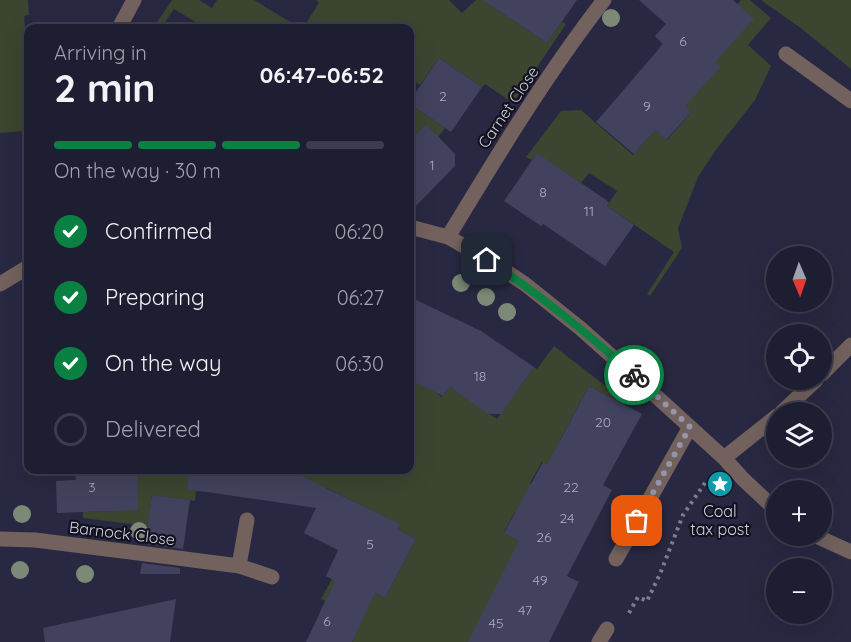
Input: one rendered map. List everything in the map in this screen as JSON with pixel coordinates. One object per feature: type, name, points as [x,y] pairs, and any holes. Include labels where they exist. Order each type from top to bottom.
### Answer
[{"type":"street","points":[[121,24],[134,0]]},
{"type":"street","name":"Carnet Close","points":[[448,237],[526,109],[604,0]]},
{"type":"street","points":[[786,54],[851,101]]},
{"type":"street","points":[[414,228],[448,237],[525,284],[580,327],[724,458],[766,501]]},
{"type":"street","points":[[0,284],[24,269]]},
{"type":"street","points":[[832,364],[851,345]]},
{"type":"street","points":[[793,402],[805,390]]},
{"type":"street","points":[[724,458],[766,425]]},
{"type":"street","points":[[616,559],[690,427]]},
{"type":"street","points":[[239,567],[247,520]]},
{"type":"street","name":"Barnock Close","points":[[0,539],[34,540],[95,547],[239,567],[272,577]]},
{"type":"street","points":[[832,543],[851,552]]},
{"type":"path","points":[[603,636],[626,619],[638,597],[647,601],[683,515],[724,458]]},
{"type":"green space","points":[[0,0],[28,0],[29,15],[24,16],[24,131],[0,133]]},
{"type":"green space","points":[[172,0],[199,0],[212,8],[217,0],[254,0],[293,24],[198,24],[174,9],[164,24],[156,24]]},
{"type":"green space","points":[[316,0],[449,0],[462,13],[476,0],[495,0],[492,6],[547,43],[562,22],[566,24],[513,103],[485,84],[482,87],[439,58],[420,85],[414,81],[414,24],[306,24],[319,3]]},
{"type":"green space","points":[[741,0],[750,0],[771,18],[748,45],[771,66],[755,100],[715,151],[698,177],[678,228],[682,248],[650,296],[647,294],[674,252],[607,206],[617,191],[589,173],[581,183],[537,154],[532,160],[526,157],[561,111],[581,110],[633,155],[655,130],[667,140],[691,112],[678,101],[659,48],[663,43],[720,67],[699,48]]},
{"type":"green space","points":[[761,0],[851,0],[851,69],[802,29]]},
{"type":"green space","points":[[414,107],[445,128],[438,137],[425,125],[414,137]]},
{"type":"green space","points":[[554,346],[625,401],[623,404],[589,386],[560,440],[598,461],[563,474],[542,462],[530,483],[550,495],[535,523],[515,512],[504,532],[570,568],[468,642],[352,642],[357,630],[320,612],[325,601],[321,599],[332,579],[366,589],[385,598],[416,539],[397,529],[399,524],[327,488],[316,508],[287,494],[282,503],[276,502],[280,474],[414,474],[414,381],[426,385],[442,397],[450,387],[497,419],[534,367],[537,369]]},
{"type":"green space","points":[[210,474],[207,492],[196,491],[195,501],[152,495],[148,526],[83,518],[83,512],[116,511],[115,493],[137,475]]},
{"type":"building","points":[[483,0],[577,0],[547,43]]},
{"type":"building","points":[[639,0],[733,0],[754,19],[715,62],[721,67],[685,106],[691,112],[666,140],[655,130],[634,154],[596,122],[663,44],[655,36],[666,24]]},
{"type":"building","points":[[439,58],[482,87],[451,132],[414,107],[414,95]]},
{"type":"building","points":[[426,124],[455,154],[455,166],[414,208],[414,137]]},
{"type":"building","points":[[537,153],[609,202],[607,206],[634,225],[605,266],[504,201]]},
{"type":"building","points":[[414,299],[481,331],[534,367],[501,414],[488,414],[450,387],[443,396],[414,382]]},
{"type":"building","points":[[589,386],[642,414],[603,485],[612,490],[567,576],[579,582],[549,642],[468,642],[519,541],[504,533],[543,462],[547,465]]},
{"type":"building","points":[[75,474],[137,474],[138,510],[57,513],[56,481],[76,480]]},
{"type":"building","points":[[189,474],[297,474],[400,524],[397,529],[416,539],[385,598],[375,593],[352,642],[306,642],[335,581],[326,576],[338,550],[304,533],[316,508],[187,489]]},
{"type":"building","points":[[152,495],[190,500],[183,549],[145,544]]},
{"type":"building","points":[[142,563],[180,568],[180,574],[140,574]]},
{"type":"building","points":[[176,599],[170,642],[45,642],[43,628]]},
{"type":"way so far","points":[[634,375],[690,427],[637,521]]},
{"type":"place","name":"Coal tax post","points":[[720,484]]},
{"type":"route","points":[[487,260],[525,284],[580,327],[634,375]]}]
